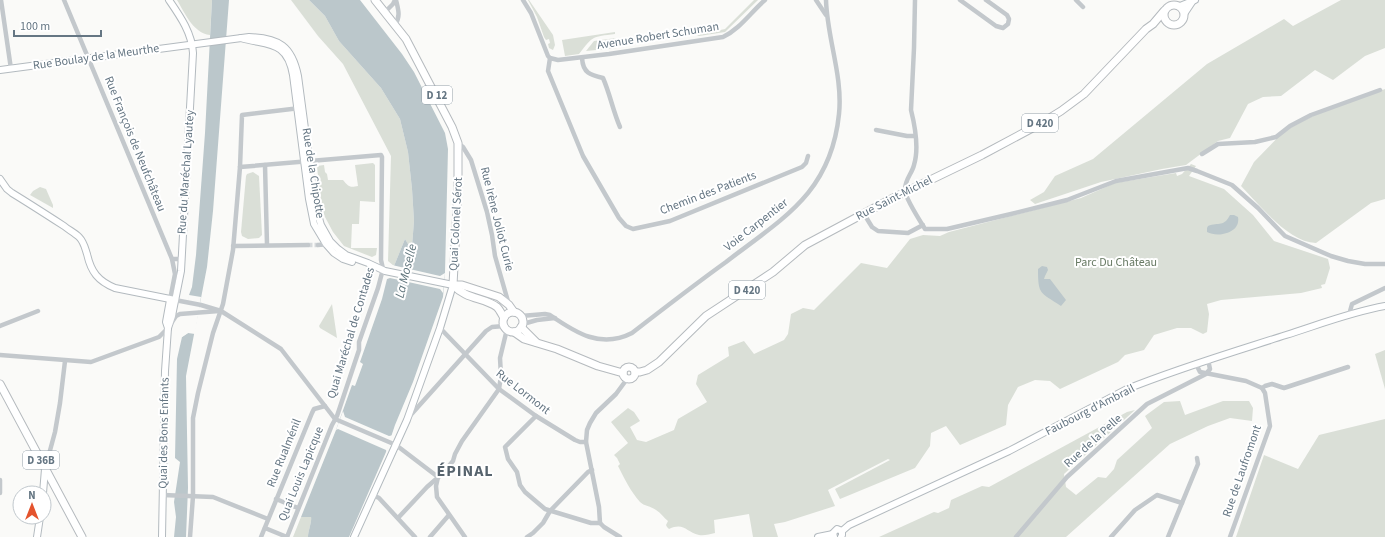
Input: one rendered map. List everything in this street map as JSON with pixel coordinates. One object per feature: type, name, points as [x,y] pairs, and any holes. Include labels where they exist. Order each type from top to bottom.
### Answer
[{"type":"main road","points":[[169,0],[188,31],[192,44]]},
{"type":"main road","name":"D 12","points":[[375,0],[385,12]]},
{"type":"main road","points":[[1166,0],[1164,15],[1166,22]]},
{"type":"main road","points":[[1165,10],[1175,4],[1193,1]]},
{"type":"main road","points":[[1153,24],[1166,22],[1173,25],[1179,24],[1183,20],[1184,14],[1193,1]]},
{"type":"main road","points":[[1175,4],[1184,11],[1184,14]]},
{"type":"main road","name":"Rue Saint-Michel","points":[[625,376],[626,368],[633,368],[635,372],[640,372],[647,370],[659,362],[706,316],[773,272],[805,245],[905,192],[988,151],[1061,111],[1084,94],[1165,10]]},
{"type":"main road","name":"Quai Colonel Sérot","points":[[385,12],[406,39],[417,58],[452,127],[458,143],[458,189],[453,285],[440,328],[407,420],[396,446]]},
{"type":"main road","name":"Rue de la Chipotte","points":[[192,44],[240,38],[277,47],[288,58],[300,108],[307,161],[310,205],[314,224],[338,256],[343,259],[385,270],[453,285]]},
{"type":"main road","name":"Rue Boulay de la Meurthe","points":[[0,70],[192,44]]},
{"type":"main road","name":"Rue du Maréchal Lyautey","points":[[172,300],[181,271],[192,44]]},
{"type":"main road","points":[[0,180],[12,193],[58,222],[80,238],[94,273],[106,285],[172,300]]},
{"type":"main road","points":[[453,285],[462,285],[499,297],[509,305],[523,321],[522,326],[518,331],[507,328]]},
{"type":"main road","points":[[453,285],[459,292],[487,302],[497,308],[507,328],[524,339],[536,342],[625,376]]},
{"type":"main road","name":"Quai des Bons Enfants","points":[[162,537],[164,385],[168,328],[172,316],[172,300]]},
{"type":"main road","name":"Faubourg d'Ambrail","points":[[833,536],[836,529],[841,534],[849,525],[1015,448],[1127,389],[1208,360],[1349,315],[1385,306]]},
{"type":"main road","points":[[507,328],[508,314],[517,314]]},
{"type":"main road","points":[[522,326],[536,342]]},
{"type":"main road","name":"D 36B","points":[[0,384],[82,537]]},
{"type":"main road","name":"D 12","points":[[354,537],[396,446]]},
{"type":"main road","points":[[44,485],[45,468]]},
{"type":"main road","points":[[37,537],[39,525]]},
{"type":"main road","points":[[818,537],[833,536]]},
{"type":"street","points":[[1,0],[11,69]]},
{"type":"street","name":"Rue François de Neufchâteau","points":[[64,0],[172,259],[175,274],[172,300]]},
{"type":"street","points":[[385,12],[396,0]]},
{"type":"street","points":[[395,24],[398,20],[399,12],[396,0]]},
{"type":"street","points":[[523,0],[531,13],[545,52],[550,58]]},
{"type":"street","name":"Avenue Robert Schuman","points":[[550,58],[558,60],[582,58],[723,37],[730,34],[738,27],[765,0]]},
{"type":"street","name":"Voie Carpentier","points":[[819,0],[826,16]]},
{"type":"street","name":"Voie Carpentier","points":[[517,314],[550,315],[588,337],[603,340],[618,339],[632,333],[789,214],[810,191],[821,175],[835,141],[839,113],[839,89],[826,16],[826,0]]},
{"type":"street","points":[[915,0],[911,110],[917,154],[914,167],[905,184],[905,192],[925,229],[947,229],[1068,200],[1116,181],[1188,168],[1232,185],[1258,208],[1285,236],[1331,256],[1348,261],[1365,264],[1385,264]]},
{"type":"street","points":[[960,0],[996,26],[1004,28],[1008,24],[1009,20],[1007,15],[986,0]]},
{"type":"street","points":[[1076,0],[1083,7]]},
{"type":"street","name":"Chemin des Patients","points":[[550,58],[548,71],[583,156],[619,218],[626,226],[632,229],[670,221],[802,167],[806,163],[808,156]]},
{"type":"street","points":[[582,58],[585,70],[591,75],[603,78],[620,127]]},
{"type":"street","points":[[1202,154],[1218,144],[1255,142],[1276,137],[1290,126],[1311,115],[1380,90]]},
{"type":"street","points":[[190,537],[193,418],[213,333],[223,304],[233,246],[240,167],[242,115],[300,108]]},
{"type":"street","points":[[876,130],[907,136],[915,136]]},
{"type":"street","name":"Rue Irène Joliot Curie","points":[[458,143],[463,147],[472,160],[487,212],[495,256],[509,305]]},
{"type":"street","name":"Quai Maréchal de Contades","points":[[307,161],[369,156],[382,157],[381,260],[385,270],[359,342],[359,350],[337,420]]},
{"type":"street","points":[[240,167],[307,161]]},
{"type":"street","points":[[266,165],[267,245]]},
{"type":"street","points":[[864,214],[872,227],[878,231],[908,233],[922,225]]},
{"type":"street","points":[[318,245],[329,244]]},
{"type":"street","points":[[233,246],[308,245]]},
{"type":"street","points":[[172,259],[181,259]]},
{"type":"street","points":[[1349,315],[1352,304],[1385,288]]},
{"type":"street","points":[[172,300],[202,305],[221,311],[281,349],[337,420],[396,446],[438,477]]},
{"type":"street","points":[[0,326],[38,310]]},
{"type":"street","points":[[0,355],[91,362],[159,337],[168,328],[176,316],[180,314],[221,311]]},
{"type":"street","points":[[522,326],[537,320],[555,318]]},
{"type":"street","points":[[398,518],[453,461],[462,441],[499,389],[501,371],[500,358],[507,328],[492,327],[486,331],[407,420]]},
{"type":"street","name":"Rue Lormont","points":[[440,328],[499,389],[536,416],[575,440],[586,442]]},
{"type":"street","points":[[45,468],[55,432],[60,403],[64,360]]},
{"type":"street","points":[[1208,360],[1213,375]]},
{"type":"street","points":[[1196,364],[1200,372],[1246,381],[1262,388],[1272,384],[1284,388],[1348,367]]},
{"type":"street","name":"Rue de la Pelle","points":[[1016,537],[1067,477],[1147,404],[1206,374],[1210,369]]},
{"type":"street","points":[[620,537],[607,530],[600,523],[599,507],[586,442],[587,430],[590,423],[598,411],[616,394],[625,376]]},
{"type":"street","name":"Rue de Laufromont","points":[[1230,537],[1270,426],[1265,393],[1262,388]]},
{"type":"street","name":"Rue Rualménil","points":[[261,537],[312,413],[314,409],[325,406]]},
{"type":"street","points":[[536,416],[505,447],[508,459],[514,467],[520,485],[525,492],[550,511],[591,523],[600,523]]},
{"type":"street","name":"Quai Louis Lapicque","points":[[287,537],[332,424],[337,420]]},
{"type":"street","points":[[1168,537],[1198,464],[1197,458]]},
{"type":"street","points":[[527,537],[543,523],[550,511],[588,472],[592,470]]},
{"type":"street","points":[[438,477],[436,494],[445,510],[465,537]]},
{"type":"street","points":[[0,480],[0,493]]},
{"type":"street","points":[[163,495],[212,497],[268,518]]},
{"type":"street","points":[[373,495],[379,498],[414,537]]},
{"type":"street","points":[[1111,537],[1135,510],[1157,495],[1182,503]]},
{"type":"street","points":[[276,499],[298,508]]},
{"type":"street","points":[[430,537],[449,515]]},
{"type":"street","points":[[265,528],[287,537]]},
{"type":"green space","points":[[177,0],[212,0],[210,35],[199,31],[190,22]]},
{"type":"green space","points":[[291,0],[309,0],[325,16],[339,41],[381,88],[400,119],[408,152],[414,221],[412,246],[409,247],[405,239],[394,266],[388,261],[391,156],[343,64],[318,36]]},
{"type":"green space","points":[[528,0],[553,35],[555,45],[553,50],[549,48],[549,39],[546,40],[544,37],[537,17]]},
{"type":"green space","points":[[754,0],[758,0],[725,32],[699,36],[697,35],[725,29]]},
{"type":"green space","points":[[1341,0],[1385,0],[1385,48],[1365,56],[1333,80],[1315,70],[1281,96],[1263,97],[1248,104],[1230,138],[1218,141],[1186,165],[1101,182],[1035,204],[1030,200],[1044,192],[1055,176],[1093,159],[1207,64],[1284,19],[1293,26]]},
{"type":"green space","points":[[615,32],[615,34],[594,38],[579,54],[565,56],[562,40]]},
{"type":"green space","points":[[616,38],[617,48],[586,51],[594,41]]},
{"type":"green space","points":[[1385,89],[1385,199],[1371,203],[1316,243],[1306,241],[1285,230],[1241,186],[1254,162],[1284,131],[1315,115]]},
{"type":"green space","points":[[373,163],[375,165],[375,202],[360,201],[359,224],[352,224],[351,248],[377,248],[376,255],[372,257],[344,246],[333,232],[325,217],[321,205],[317,166],[324,165],[328,180],[343,180],[348,185],[353,187],[358,186],[355,165]]},
{"type":"green space","name":"Parc Du Château","points":[[1191,164],[1196,166],[1189,176],[1224,189],[1253,215],[1274,241],[1328,259],[1330,268],[1325,284],[1321,285],[1322,288],[1301,293],[1221,300],[1207,304],[1209,314],[1207,332],[1203,334],[1191,328],[1177,328],[1154,335],[1144,350],[1125,355],[1118,362],[1060,389],[1050,381],[1035,380],[1018,387],[1008,405],[1006,425],[960,445],[946,426],[931,433],[930,446],[915,468],[840,499],[835,489],[890,460],[888,459],[828,490],[835,506],[774,524],[778,537],[753,537],[749,514],[714,520],[715,533],[707,535],[695,534],[682,527],[674,527],[669,529],[666,525],[668,521],[658,511],[640,502],[628,485],[618,466],[620,464],[614,455],[628,443],[611,422],[628,408],[634,412],[640,421],[630,427],[637,440],[646,442],[674,430],[678,419],[707,402],[696,384],[698,375],[729,356],[728,347],[744,341],[754,354],[784,340],[788,334],[791,314],[803,308],[814,310],[861,263],[887,268],[910,239],[923,235],[940,236],[949,232],[1081,198],[1115,183],[1176,173],[1177,176],[1182,174]]},
{"type":"green space","points":[[253,172],[259,176],[262,235],[259,238],[248,239],[242,236],[241,232],[246,176],[247,174]]},
{"type":"green space","points":[[40,187],[46,189],[53,208],[30,195],[33,191]]},
{"type":"green space","points":[[332,304],[337,338],[319,326]]},
{"type":"green space","points":[[1385,350],[1385,389],[1375,354]]},
{"type":"green space","points":[[1180,401],[1185,415],[1223,401],[1249,401],[1253,408],[1252,421],[1230,418],[1208,426],[1170,444],[1066,537],[879,537],[934,512],[938,513],[949,508],[951,500],[982,486],[989,487],[1127,412],[1135,410],[1064,474],[1066,487],[1076,495],[1098,477],[1106,478],[1114,469],[1117,460],[1152,428],[1145,416],[1164,402]]},
{"type":"green space","points":[[1385,419],[1385,537],[1236,537],[1264,455],[1298,469],[1319,435]]},
{"type":"green space","points":[[301,517],[311,517],[308,537],[293,537]]},
{"type":"water","points":[[212,0],[229,0],[213,211],[207,267],[186,376],[188,488],[186,537],[174,537],[176,517],[174,502],[180,462],[175,458],[177,359],[182,337],[188,333],[189,295],[192,287],[196,255],[205,133]]},
{"type":"water","name":"La Moselle","points":[[309,0],[360,0],[402,54],[414,72],[445,133],[448,149],[443,297],[386,452],[349,537],[308,537],[311,517],[301,517],[336,430],[352,385],[355,386],[363,364],[360,362],[382,299],[387,279],[405,239],[409,246],[412,246],[414,221],[412,189],[408,152],[400,119],[381,88],[339,41],[325,16]]},
{"type":"water","points":[[1230,215],[1238,217],[1238,222],[1236,227],[1228,233],[1212,234],[1207,232],[1208,226],[1223,223]]},
{"type":"water","points":[[1042,266],[1047,267],[1048,270],[1044,279],[1050,279],[1066,300],[1061,306],[1044,295],[1040,288],[1038,269]]},
{"type":"pier","points":[[392,265],[440,276],[445,273],[443,293],[440,289],[390,278],[387,279],[387,274]]},
{"type":"pier","points":[[189,295],[201,297],[195,334],[188,333],[182,337],[182,334],[186,332]]},
{"type":"pier","points":[[343,411],[345,417],[389,436],[394,435],[386,452],[386,450],[338,429],[336,430]]},
{"type":"tunnel","points":[[308,245],[318,245]]},
{"type":"district","name":"ÉPINAL","points":[[465,471]]}]
